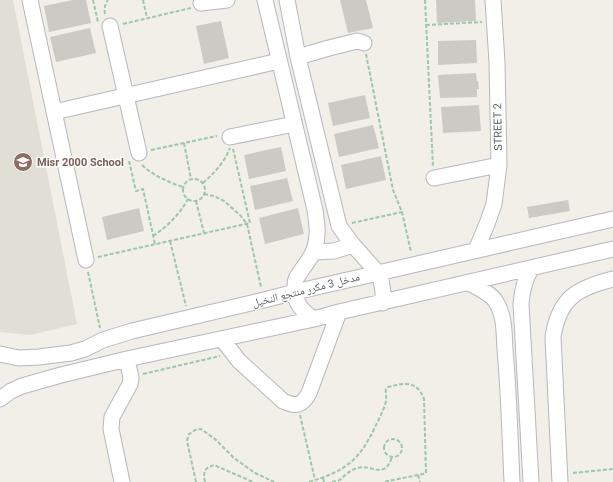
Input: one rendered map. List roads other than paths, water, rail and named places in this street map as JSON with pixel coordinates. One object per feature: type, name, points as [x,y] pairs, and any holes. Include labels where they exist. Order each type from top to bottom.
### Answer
[{"type":"street","points":[[30,0],[86,260]]},
{"type":"street","points":[[201,3],[227,0]]},
{"type":"street","points":[[265,0],[315,210],[318,231],[317,239],[313,252],[295,280],[297,300],[301,308],[314,319]]},
{"type":"street","points":[[287,0],[298,57],[339,226],[353,245],[378,273],[383,292],[382,303]]},
{"type":"street","name":"STREET 2","points":[[476,250],[494,204],[499,165],[498,98],[493,0]]},
{"type":"street","points":[[110,26],[126,95],[137,153]]},
{"type":"street","points":[[298,57],[357,41],[364,43]]},
{"type":"street","points":[[54,112],[279,61]]},
{"type":"street","points":[[230,138],[294,124]]},
{"type":"street","points":[[434,178],[499,165]]},
{"type":"street","name":"مدخل 3 مكرر منتجع النخيل","points":[[0,354],[19,358],[57,356],[71,353],[85,349],[103,340],[132,331],[613,219]]},
{"type":"street","points":[[313,252],[334,251],[353,245]]},
{"type":"street","points":[[0,399],[11,391],[22,386],[61,375],[314,319],[613,249]]},
{"type":"street","points":[[531,482],[521,299],[524,283],[528,272],[532,268]]},
{"type":"street","points":[[560,478],[553,338],[555,325],[560,312],[574,295],[584,288],[613,280]]},
{"type":"street","points":[[469,283],[489,294],[500,309],[502,318],[507,374],[512,482]]},
{"type":"street","points":[[222,339],[233,354],[248,370],[283,401],[290,404],[302,403],[306,400],[309,393],[339,312]]},
{"type":"street","points":[[57,356],[61,375]]},
{"type":"street","points":[[122,482],[111,429],[111,422],[115,411],[130,384],[131,378],[128,359]]},
{"type":"street","points":[[507,374],[524,374]]},
{"type":"place","name":"Misr 2000 School","points":[[23,162]]}]
